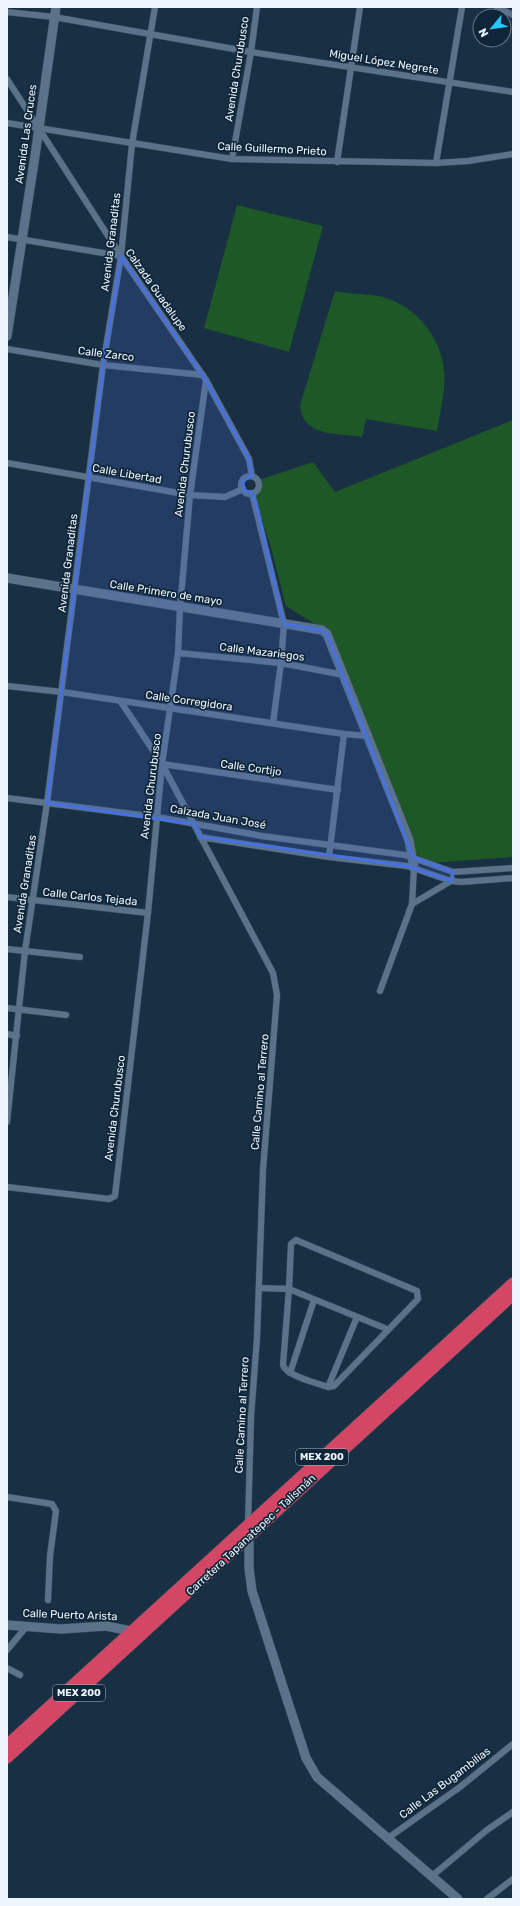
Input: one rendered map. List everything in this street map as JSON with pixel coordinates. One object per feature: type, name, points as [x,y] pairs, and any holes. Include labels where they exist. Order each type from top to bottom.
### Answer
[{"type":"highway","name":"Carretera Tapanatepec - Talismán","points":[[7,1745],[248,1523],[513,1283]]},
{"type":"highway","name":"Carretera Tapanatepec - Talismán","points":[[7,1758],[513,1295]]},
{"type":"street","name":"Avenida Las Cruces","points":[[7,336],[23,239],[56,7]]},
{"type":"street","name":"Avenida Granaditas","points":[[7,1122],[9,1092],[15,1061],[25,951],[34,900],[62,692],[103,365],[121,256],[132,144],[155,7]]},
{"type":"street","name":"Avenida Churubusco","points":[[232,159],[251,52],[257,7]]},
{"type":"street","points":[[337,162],[360,7]]},
{"type":"street","points":[[436,163],[462,7]]},
{"type":"street","points":[[497,7],[513,15]]},
{"type":"street","points":[[7,12],[54,17]]},
{"type":"street","name":"Miguel López Negrete","points":[[54,17],[251,52],[513,92]]},
{"type":"street","name":"Calzada Guadalupe","points":[[7,79],[121,256],[204,377],[250,459],[252,476]]},
{"type":"street","name":"Calle Guillermo Prieto","points":[[7,123],[232,159],[436,163],[468,161],[513,154]]},
{"type":"street","points":[[7,237],[121,256]]},
{"type":"street","name":"Calle Zarco","points":[[7,349],[103,365],[204,377]]},
{"type":"street","name":"Avenida Churubusco","points":[[7,1187],[109,1199],[115,1196],[148,913],[162,764],[178,653],[180,608],[190,495],[204,377]]},
{"type":"street","name":"Calle Libertad","points":[[7,463],[190,495],[226,497],[243,489]]},
{"type":"street","points":[[252,476],[257,479],[259,484],[257,490],[252,493],[247,493],[243,489],[242,481],[246,477],[252,476]]},
{"type":"street","points":[[252,493],[284,624],[281,663],[272,723]]},
{"type":"street","name":"Calle Primero de mayo","points":[[7,578],[180,608],[322,630],[327,634],[344,675]]},
{"type":"street","name":"Calle Mazariegos","points":[[178,653],[281,663],[344,675]]},
{"type":"street","points":[[344,675],[409,840],[413,857],[418,869],[412,904],[380,991]]},
{"type":"street","name":"Calle Corregidora","points":[[7,686],[62,692],[121,702],[344,734],[368,736]]},
{"type":"street","name":"Calle Camino al Terrero","points":[[121,702],[162,764],[273,973],[278,995],[263,1170],[257,1338],[251,1417],[248,1523]]},
{"type":"street","points":[[329,857],[332,844],[344,734]]},
{"type":"street","name":"Calle Cortijo","points":[[162,764],[338,790]]},
{"type":"street","name":"Calzada Juan José","points":[[7,798],[157,817],[262,836],[332,844],[413,857],[453,872]]},
{"type":"street","name":"Calzada Juan José","points":[[200,836],[329,857],[418,869],[451,881]]},
{"type":"street","points":[[451,881],[453,872],[513,868]]},
{"type":"street","points":[[412,904],[451,881],[461,882],[513,878]]},
{"type":"street","name":"Calle Carlos Tejada","points":[[7,897],[148,913]]},
{"type":"street","points":[[7,949],[80,957]]},
{"type":"street","points":[[7,1008],[66,1015]]},
{"type":"street","points":[[7,1034],[17,1036]]},
{"type":"street","points":[[7,1060],[15,1061]]},
{"type":"street","points":[[296,1240],[417,1291],[418,1299],[387,1329],[334,1386],[328,1387],[290,1373],[283,1365],[289,1289],[291,1244],[296,1240]]},
{"type":"street","points":[[259,1288],[289,1289],[387,1329]]},
{"type":"street","points":[[290,1373],[314,1300]]},
{"type":"street","points":[[328,1387],[357,1317]]},
{"type":"street","points":[[7,1497],[52,1504],[56,1511],[50,1556],[48,1600]]},
{"type":"street","points":[[248,1523],[248,1568],[252,1591],[306,1758],[317,1777],[458,1899]]},
{"type":"street","name":"Calle Puerto Arista","points":[[7,1625],[61,1628],[106,1626],[131,1631]]},
{"type":"street","points":[[7,1650],[27,1626]]},
{"type":"street","points":[[7,1668],[20,1675]]},
{"type":"street","name":"Calle Las Bugambilias","points":[[388,1838],[460,1787],[513,1744]]},
{"type":"street","points":[[432,1876],[487,1830],[513,1812]]},
{"type":"street","points":[[487,1899],[513,1879]]},
{"type":"highlighted area","points":[[121,256],[206,380],[249,459],[252,476],[243,481],[244,490],[252,493],[256,503],[284,624],[322,630],[327,634],[413,857],[453,872],[451,881],[407,866],[200,837],[194,824],[47,803],[103,365]]},
{"type":"green space","points":[[237,205],[323,226],[289,352],[204,328]]},
{"type":"green space","points":[[335,291],[383,297],[397,302],[410,310],[421,320],[430,332],[442,358],[444,373],[443,393],[437,431],[366,419],[362,437],[322,432],[307,423],[302,415],[300,405]]},
{"type":"green space","points":[[513,420],[513,857],[431,863],[407,849],[389,795],[337,660],[318,626],[286,606],[271,548],[255,498],[262,479],[313,462],[335,492]]}]
